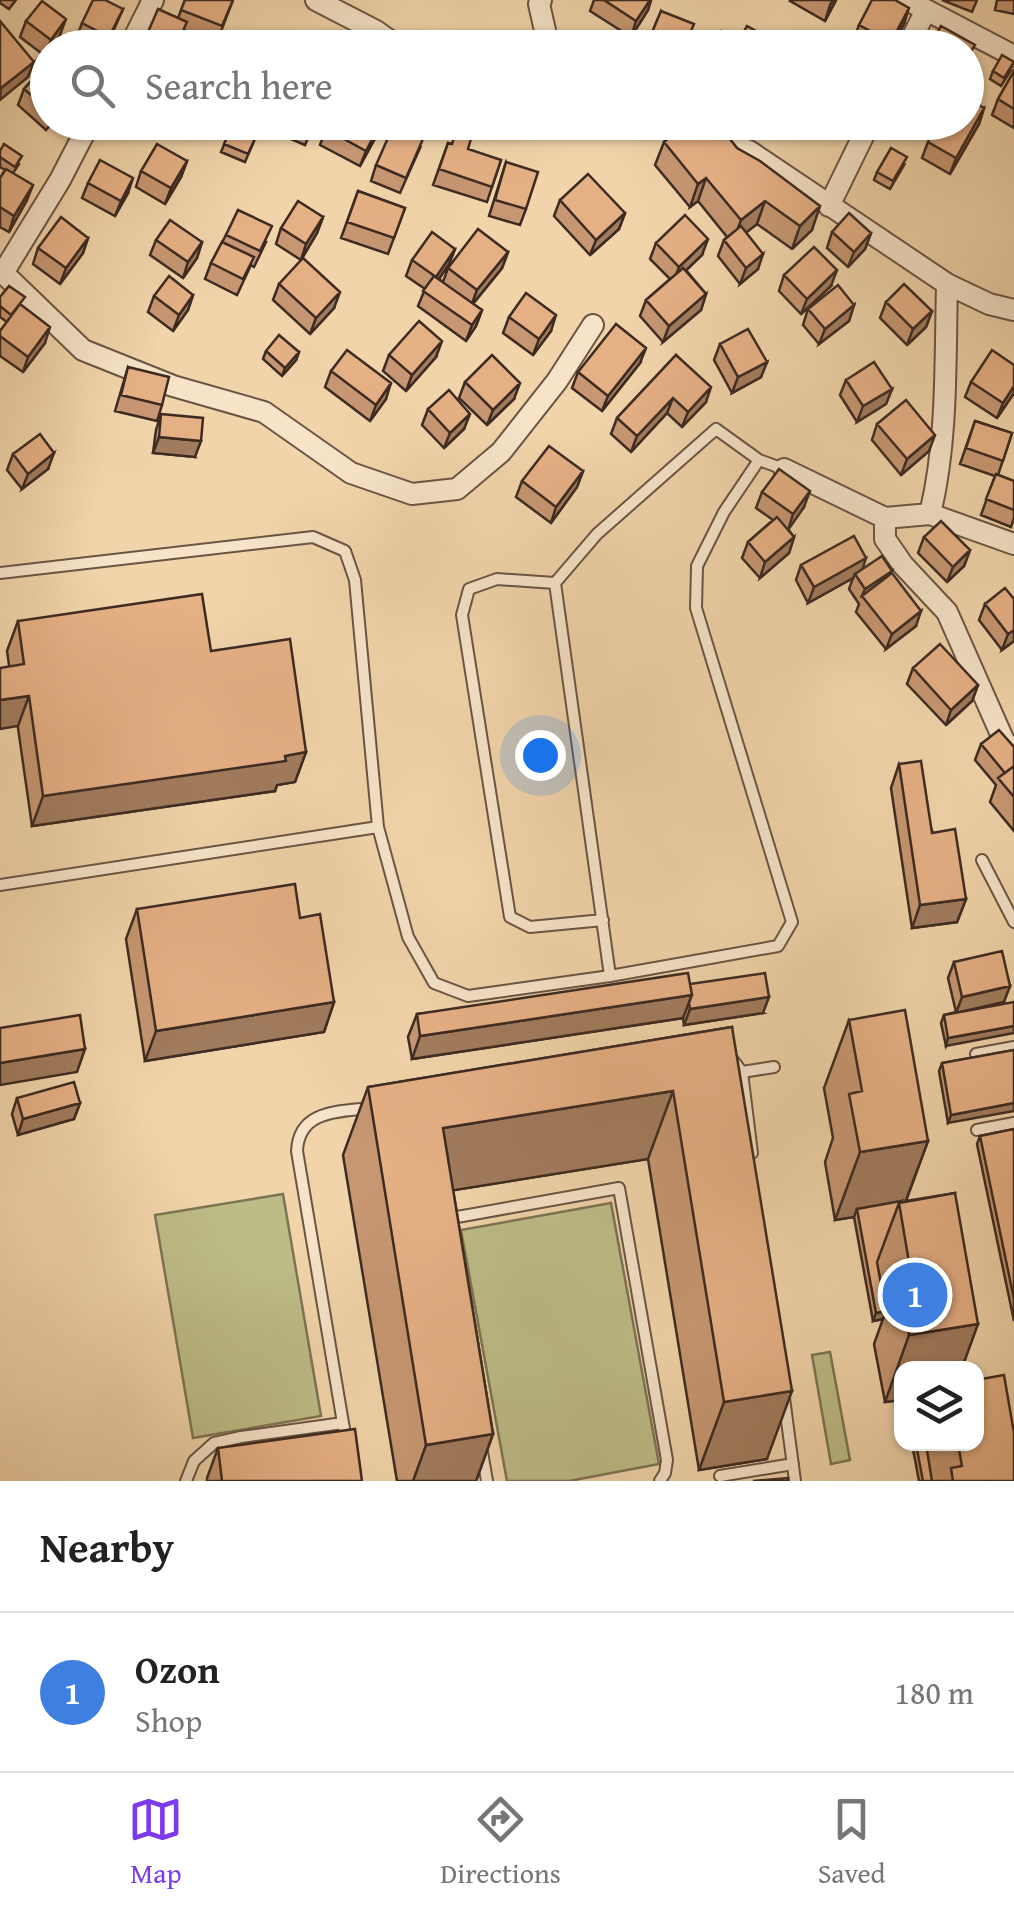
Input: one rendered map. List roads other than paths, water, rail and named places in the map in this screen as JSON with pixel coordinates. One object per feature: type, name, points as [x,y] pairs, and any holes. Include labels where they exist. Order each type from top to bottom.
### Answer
[{"type":"street","points":[[138,30],[154,0]]},
{"type":"street","points":[[316,0],[376,30]]},
{"type":"street","points":[[541,0],[545,30]]},
{"type":"street","points":[[911,30],[917,5],[965,30]]},
{"type":"street","points":[[984,40],[1014,56]]},
{"type":"street","points":[[81,140],[60,180],[1,271],[83,350],[173,386],[264,412],[351,472],[412,494],[457,489],[501,452],[558,381],[593,325]]},
{"type":"street","points":[[722,140],[750,151],[947,284],[989,304],[1014,310]]},
{"type":"street","points":[[829,206],[861,140]]},
{"type":"street","points":[[930,514],[938,481],[947,284]]},
{"type":"street","points":[[784,469],[885,518],[930,514],[1014,544]]},
{"type":"street","points":[[885,518],[885,540],[947,612],[1004,741],[1014,751]]},
{"type":"lane","points":[[610,976],[556,583],[597,534],[716,429],[759,460],[784,469]]},
{"type":"lane","points":[[0,573],[313,536],[345,551],[356,580],[378,828],[408,938],[434,982],[468,996],[610,976],[778,946],[792,922],[696,608],[697,566],[724,512],[759,460]]},
{"type":"lane","points":[[556,583],[497,579],[469,590],[462,615],[510,916],[530,927],[602,920]]},
{"type":"lane","points":[[0,886],[378,828]]},
{"type":"lane","points":[[982,860],[1014,922]]},
{"type":"lane","points":[[976,1054],[1014,1047]]},
{"type":"lane","points":[[719,1055],[730,1057],[742,1072],[754,1170]]},
{"type":"lane","points":[[742,1072],[774,1067]]},
{"type":"lane","points":[[347,1442],[298,1140],[303,1129],[323,1114],[379,1106]]},
{"type":"lane","points":[[977,1130],[1014,1124]]},
{"type":"lane","points":[[446,1238],[443,1220],[618,1188],[666,1460],[660,1481]]},
{"type":"lane","points":[[782,1385],[795,1481]]},
{"type":"lane","points":[[186,1481],[194,1461],[214,1444],[344,1423]]},
{"type":"lane","points":[[478,1425],[487,1481]]},
{"type":"lane","points":[[720,1476],[793,1464]]},
{"type":"place","name":"Ozon","points":[[915,1295]]}]
